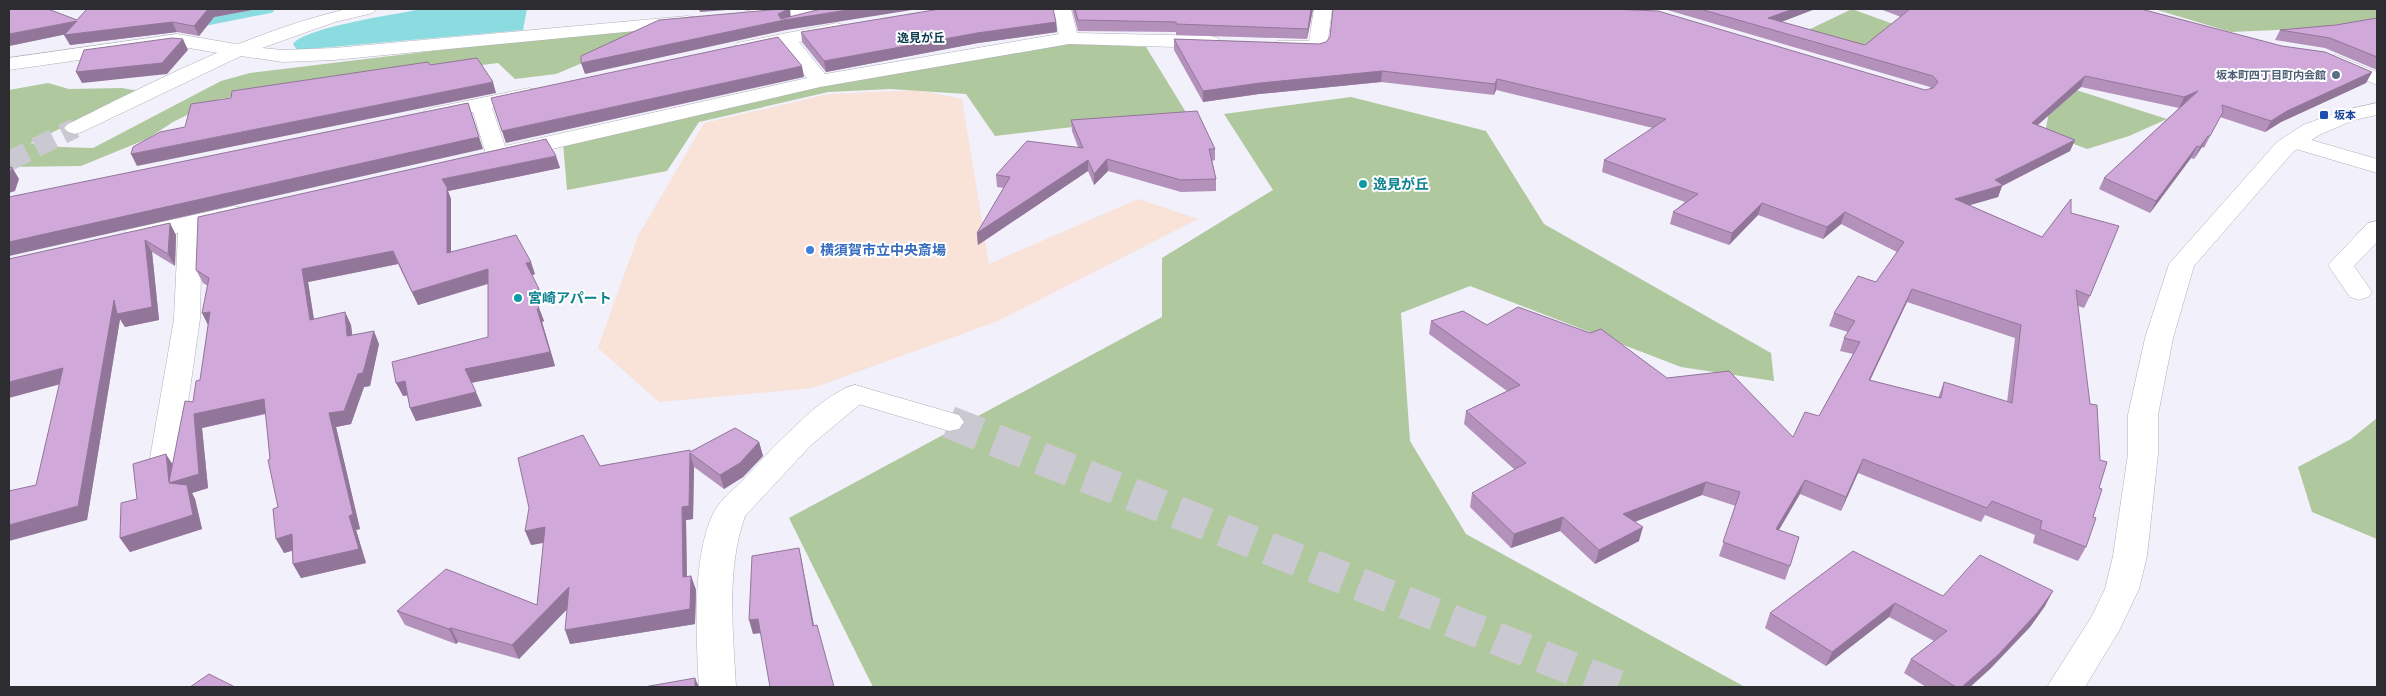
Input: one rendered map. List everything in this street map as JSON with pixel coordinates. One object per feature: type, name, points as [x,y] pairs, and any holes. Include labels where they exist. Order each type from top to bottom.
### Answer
[{"type":"street","points":[[75,128],[236,50],[295,27],[367,9]]},
{"type":"street","points":[[735,16],[813,9]]},
{"type":"street","points":[[1062,9],[1069,38]]},
{"type":"street","points":[[1269,45],[1318,46],[1322,9]]},
{"type":"street","points":[[9,64],[177,40],[192,44],[283,56],[334,54],[706,19]]},
{"type":"street","points":[[729,51],[786,38],[860,25]]},
{"type":"street","points":[[786,38],[820,82]]},
{"type":"street","points":[[481,104],[488,156],[820,82],[1069,38],[1230,43]]},
{"type":"street","points":[[9,74],[107,56],[192,44]]},
{"type":"street","points":[[2314,55],[2324,56],[2377,80]]},
{"type":"street","points":[[414,118],[548,90]]},
{"type":"street","points":[[2065,687],[2106,622],[2122,589],[2130,556],[2143,454],[2143,415],[2159,338],[2182,264],[2285,147],[2312,130],[2348,115],[2377,109]]},
{"type":"street","points":[[2294,141],[2377,166]]},
{"type":"street","points":[[114,240],[257,208]]},
{"type":"street","points":[[165,458],[187,319],[190,223]]},
{"type":"street","points":[[2358,292],[2341,265],[2377,228]]},
{"type":"street","points":[[717,687],[716,614],[720,543],[729,513],[772,466],[831,410],[855,394],[949,422]]},
{"type":"shaded area","name":"横須賀市立中央斎場","points":[[919,90],[962,99],[989,264],[1138,199],[1198,219],[998,321],[813,388],[659,402],[598,348],[638,236],[704,123],[829,94]]},
{"type":"green space","points":[[1852,9],[2073,89],[2167,119],[2129,136],[2087,149],[2045,133],[2049,112],[1806,31]]},
{"type":"green space","points":[[2154,9],[2377,9],[2377,21],[2318,28],[2231,32]]},
{"type":"green space","points":[[795,15],[816,16],[608,52],[556,74],[515,79],[498,63],[219,99],[173,122],[147,139],[81,166],[9,167],[9,90],[48,83],[69,89],[122,88],[139,91],[30,143],[61,147],[93,148],[221,81],[250,73],[449,49]]},
{"type":"green space","points":[[1071,43],[1146,47],[1187,114],[995,136],[966,94],[890,89],[828,92],[699,122],[667,171],[567,190],[563,143],[789,92]]},
{"type":"green space","points":[[1351,97],[1486,131],[1544,224],[1771,353],[1774,381],[1681,367],[1470,286],[1401,313],[1410,441],[1466,534],[1745,687],[873,687],[789,518],[1162,317],[1162,258],[1273,190],[1224,114]]},
{"type":"green space","points":[[2377,418],[2377,539],[2312,512],[2298,467],[2351,439]]},
{"type":"water","points":[[422,9],[527,9],[523,30],[297,50],[293,44],[315,32],[333,27]]},
{"type":"building","points":[[9,9],[48,9],[77,20],[87,9],[208,9],[194,26],[172,22],[64,35],[77,21],[9,34]]},
{"type":"building","points":[[788,9],[778,14],[781,19],[821,9],[854,9],[784,20],[581,63],[581,56],[659,20]]},
{"type":"building","points":[[940,9],[1053,9],[1056,22],[977,33],[824,61],[801,32]]},
{"type":"building","points":[[1075,9],[1311,9],[1308,29],[1176,24],[1176,22],[1078,20]]},
{"type":"building","points":[[1333,9],[1609,9],[1658,11],[1925,90],[1933,88],[1938,82],[1933,76],[1700,9],[1793,9],[1768,18],[1865,45],[1910,9],[2141,9],[2282,46],[2325,52],[2372,72],[2287,111],[2271,121],[2222,105],[2223,112],[2210,136],[2200,147],[2197,146],[2156,201],[2104,178],[2198,91],[2184,97],[2085,76],[2032,123],[2075,140],[1995,180],[2003,185],[1955,199],[2042,237],[2071,199],[2071,213],[2119,226],[2090,296],[2076,290],[2090,404],[2097,405],[2100,460],[2107,462],[2099,488],[2102,489],[2093,517],[2096,518],[2086,547],[2040,529],[2042,521],[1992,501],[1987,508],[1863,459],[1846,497],[1805,480],[1776,529],[1799,537],[1790,566],[1723,542],[1740,492],[1706,482],[1623,514],[1643,527],[1599,550],[1563,517],[1514,534],[1472,493],[1526,463],[1466,411],[1520,385],[1431,321],[1463,311],[1487,325],[1518,307],[1590,333],[1601,329],[1667,378],[1729,371],[1793,437],[1805,412],[1819,416],[1860,342],[1844,338],[1855,321],[1834,313],[1858,276],[1876,282],[1904,242],[1845,212],[1827,227],[1762,203],[1732,233],[1673,212],[1698,194],[1604,160],[1666,119],[1497,79],[1495,84],[1382,71],[1260,83],[1203,91],[1174,39],[1319,44],[1326,42],[1330,37]],"holes":[[[1912,289],[2021,325],[2012,403],[1944,382],[1941,398],[1869,380]]]},
{"type":"building","points":[[2377,18],[2377,57],[2330,38],[2280,30],[2336,25]]},
{"type":"building","points":[[778,37],[802,66],[502,131],[491,98]]},
{"type":"building","points":[[172,38],[183,39],[162,63],[76,72],[84,50]]},
{"type":"building","points":[[477,58],[493,82],[131,154],[133,147],[160,132],[185,127],[191,104],[231,98],[232,91],[428,62],[430,65]]},
{"type":"building","points":[[468,103],[479,137],[9,242],[9,197]]},
{"type":"building","points":[[1197,111],[1215,149],[1209,149],[1216,179],[1181,180],[1107,159],[1094,174],[1088,160],[977,233],[1010,177],[996,175],[1027,141],[1083,148],[1071,120]]},
{"type":"building","points":[[546,139],[556,156],[442,179],[447,187],[447,253],[516,235],[531,262],[526,263],[539,289],[532,291],[539,308],[537,309],[550,352],[465,369],[476,392],[410,408],[405,381],[396,383],[392,362],[488,337],[488,269],[412,292],[393,251],[302,269],[310,320],[345,312],[347,336],[374,331],[363,373],[358,374],[344,411],[329,413],[353,514],[349,516],[359,549],[293,564],[292,534],[276,539],[273,509],[278,507],[268,460],[270,459],[264,399],[194,414],[199,474],[169,483],[187,485],[193,515],[120,538],[121,503],[137,499],[133,464],[166,454],[169,482],[185,401],[193,402],[196,381],[200,380],[210,312],[202,313],[209,278],[196,270],[198,217]]},
{"type":"building","points":[[170,223],[168,254],[145,240],[152,307],[117,314],[114,300],[78,506],[9,525],[9,491],[36,485],[63,368],[9,382],[9,259]]},
{"type":"building","points":[[735,428],[759,442],[740,463],[720,475],[690,453],[689,506],[682,507],[683,577],[691,576],[690,609],[565,630],[569,587],[512,645],[449,629],[397,611],[446,569],[537,605],[545,527],[525,531],[529,508],[518,458],[583,435],[600,466],[690,450],[690,452]]},
{"type":"building","points":[[799,548],[813,626],[817,625],[834,687],[770,687],[758,619],[749,620],[752,556]]},
{"type":"building","points":[[1853,551],[1943,596],[1980,555],[2053,591],[2037,613],[1998,655],[1962,687],[1956,687],[1911,659],[1947,631],[1895,603],[1832,652],[1770,613]]},
{"type":"building","points":[[209,674],[235,687],[190,687]]},
{"type":"building","points":[[695,678],[695,687],[644,687]]},
{"type":"waterway","points":[[199,23],[270,9]]},
{"type":"tunnel","points":[[9,161],[75,128]]},
{"type":"tunnel","points":[[949,422],[1619,687]]},
{"type":"place","name":"坂本町四丁目町内会館","points":[[2336,75]]},
{"type":"place","name":"坂本","points":[[2324,115]]},
{"type":"place","name":"逸見が丘","points":[[1363,184]]},
{"type":"place","name":"横須賀市立中央斎場","points":[[810,250]]},
{"type":"place","name":"宮崎アパート","points":[[518,298]]},
{"type":"district","name":"逸見が丘","points":[[921,38]]}]
